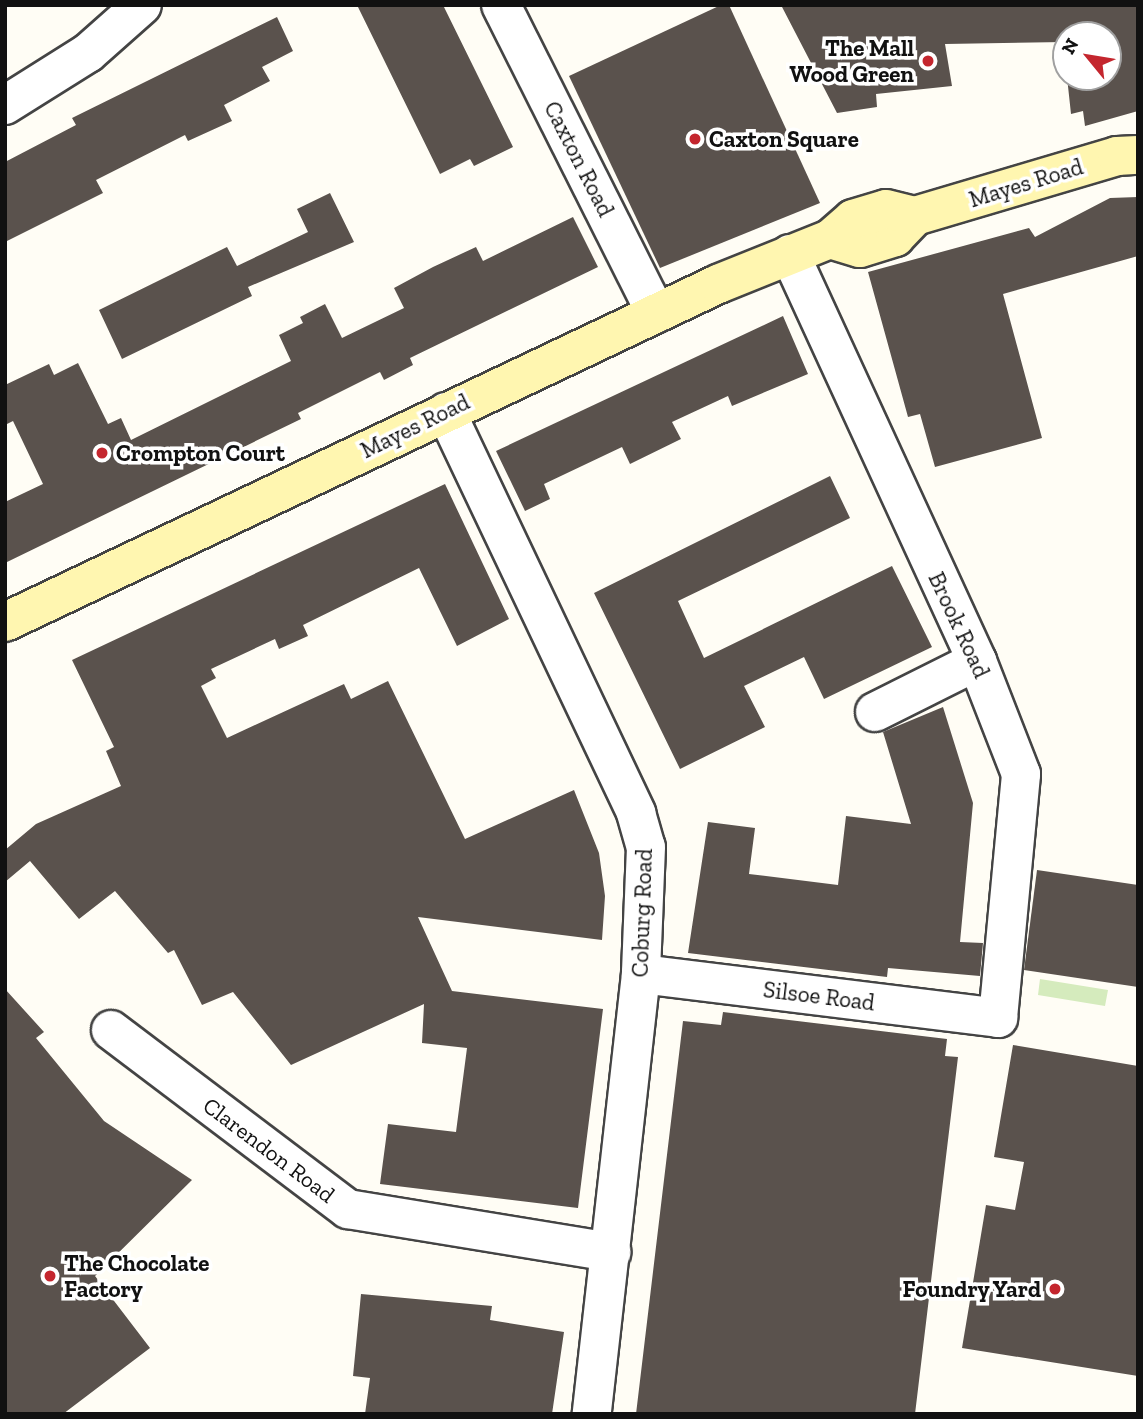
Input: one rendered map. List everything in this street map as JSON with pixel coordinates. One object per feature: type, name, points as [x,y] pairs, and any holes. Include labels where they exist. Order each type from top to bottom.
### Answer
[{"type":"main road","name":"Mayes Road","points":[[5,622],[656,313],[790,254],[830,239],[860,248],[895,237],[915,216],[1138,155]]},
{"type":"street","points":[[5,105],[88,53],[142,5]]},
{"type":"street","name":"Caxton Road","points":[[501,5],[656,313]]},
{"type":"street","name":"Brook Road","points":[[790,254],[977,661],[1021,774],[998,1018]]},
{"type":"street","name":"Coburg Road","points":[[446,412],[641,824],[646,847],[641,974],[592,1414]]},
{"type":"street","points":[[875,712],[977,661]]},
{"type":"street","name":"Silsoe Road","points":[[641,974],[998,1018]]},
{"type":"street","name":"Clarendon Road","points":[[111,1030],[348,1209],[612,1252]]},
{"type":"green space","points":[[1040,979],[1108,990],[1105,1006],[1038,995]]},
{"type":"building","points":[[357,5],[443,5],[513,147],[474,166],[470,159],[440,174]]},
{"type":"building","name":"Caxton Square","points":[[721,5],[729,5],[820,203],[660,268],[569,76]]},
{"type":"building","points":[[781,5],[1138,5],[1138,111],[1085,126],[1083,111],[1071,114],[1069,91],[1122,91],[1122,21],[1052,21],[1052,42],[945,44],[952,86],[876,94],[877,107],[837,113]]},
{"type":"building","points":[[277,17],[293,51],[262,67],[270,81],[224,105],[232,121],[188,141],[185,135],[96,180],[103,193],[5,242],[5,162],[76,125],[72,118]]},
{"type":"building","points":[[330,193],[354,242],[248,287],[252,296],[122,359],[99,310],[227,247],[237,266],[308,232],[297,209]]},
{"type":"building","points":[[1138,197],[1138,256],[1003,294],[1042,438],[935,467],[920,414],[908,417],[868,272],[1029,228],[1035,237],[1110,198]]},
{"type":"building","points":[[573,217],[598,267],[410,358],[413,365],[384,380],[380,372],[298,413],[301,419],[5,563],[5,502],[43,484],[13,421],[5,425],[5,385],[49,364],[54,375],[78,363],[108,424],[121,418],[131,440],[291,361],[279,335],[303,323],[300,317],[325,304],[342,338],[404,308],[394,288],[433,267],[476,247],[483,261]]},
{"type":"building","points":[[783,316],[808,374],[732,406],[728,396],[672,422],[681,439],[630,464],[622,447],[544,484],[550,499],[525,511],[496,451]]},
{"type":"building","points":[[830,476],[850,518],[678,601],[704,658],[892,566],[932,647],[824,699],[804,657],[744,686],[765,727],[680,769],[594,593]]},
{"type":"building","points":[[445,484],[509,619],[457,646],[419,568],[303,625],[308,636],[279,649],[275,639],[211,669],[216,678],[201,686],[227,738],[344,684],[351,699],[388,681],[465,839],[574,790],[599,853],[605,896],[602,940],[418,917],[452,991],[603,1009],[578,1208],[380,1184],[388,1124],[456,1132],[467,1048],[422,1043],[424,1004],[291,1065],[233,992],[202,1005],[174,950],[168,953],[115,891],[79,919],[30,861],[5,882],[5,850],[36,824],[121,786],[106,751],[114,747],[72,660]]},
{"type":"building","points":[[943,707],[973,803],[960,942],[983,943],[980,976],[888,968],[887,977],[688,953],[708,822],[755,828],[749,874],[838,885],[846,816],[911,824],[883,732]]},
{"type":"building","points":[[1037,870],[1138,885],[1138,987],[1024,970]]},
{"type":"building","name":"The Chocolate Factory","points":[[5,989],[44,1032],[36,1038],[104,1121],[192,1180],[95,1276],[150,1348],[63,1414],[5,1414]]},
{"type":"building","points":[[723,1012],[947,1039],[945,1056],[958,1057],[915,1414],[636,1414],[683,1021],[721,1025]]},
{"type":"building","points":[[1013,1045],[1138,1066],[1138,1376],[962,1348],[986,1205],[1015,1210],[1024,1162],[994,1157]]},
{"type":"building","points":[[361,1294],[492,1306],[490,1320],[564,1332],[552,1414],[365,1414],[370,1378],[353,1376]]},
{"type":"place","name":"The Mall Wood Green","points":[[928,61]]},
{"type":"place","name":"Caxton Square","points":[[695,139]]},
{"type":"place","name":"Crompton Court","points":[[102,453]]},
{"type":"place","name":"The Chocolate Factory","points":[[50,1276]]},
{"type":"place","name":"Foundry Yard","points":[[1055,1289]]}]
